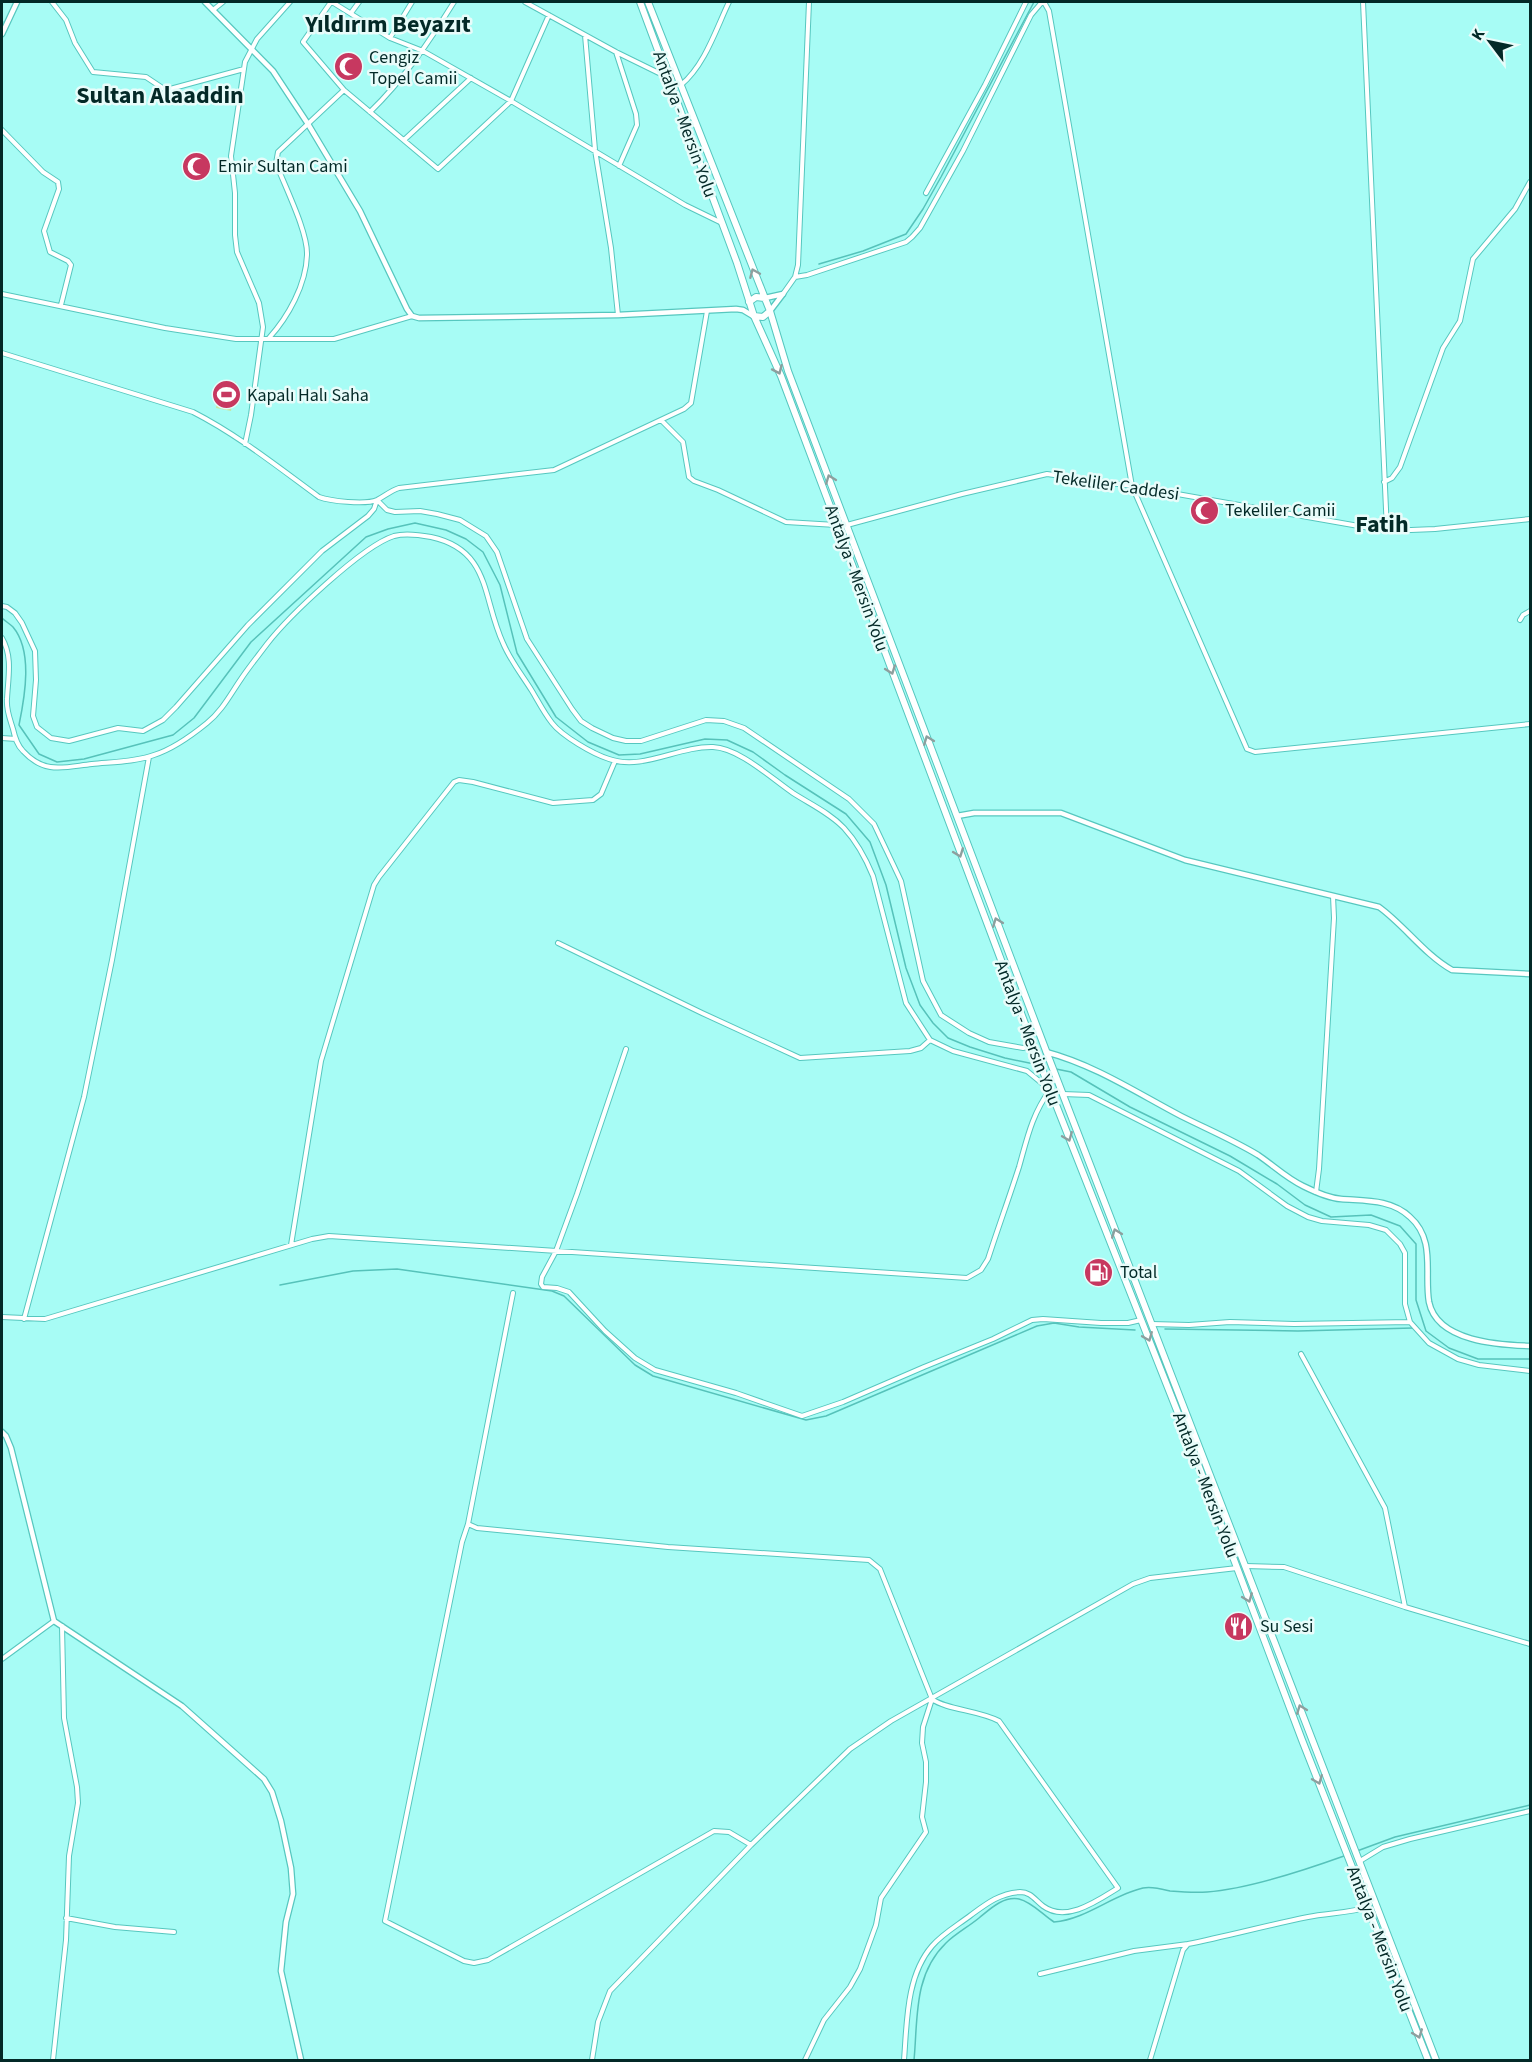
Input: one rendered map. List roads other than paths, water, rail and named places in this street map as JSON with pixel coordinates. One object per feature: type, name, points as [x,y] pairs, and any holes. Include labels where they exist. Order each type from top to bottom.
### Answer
[{"type":"highway","name":"Antalya - Mersin Yolu","points":[[640,2],[723,223],[754,316],[781,376],[838,525],[1036,1056],[1141,1320],[1428,2061]]},
{"type":"highway","name":"Antalya - Mersin Yolu","points":[[648,2],[770,311],[788,371],[1047,1054],[1436,2061]]},
{"type":"highway","points":[[749,302],[756,297],[765,298]]},
{"type":"highway","points":[[754,316],[763,317],[770,311]]},
{"type":"highway","points":[[1237,1568],[1246,1566]]},
{"type":"street","points":[[2,34],[17,2]]},
{"type":"street","points":[[52,2],[66,20],[75,43],[93,72],[146,77],[170,89],[244,69]]},
{"type":"street","points":[[205,2],[273,71],[308,124],[360,211],[412,316]]},
{"type":"street","points":[[213,10],[223,2]]},
{"type":"street","points":[[245,444],[263,327],[261,314],[237,252],[231,156],[244,69],[251,48],[291,2]]},
{"type":"street","points":[[549,15],[511,101],[438,169],[344,90],[303,42],[331,2],[390,38],[423,51],[511,101],[685,206],[723,223]]},
{"type":"street","points":[[351,13],[359,2]]},
{"type":"street","points":[[390,38],[412,2]]},
{"type":"street","points":[[370,112],[393,90],[423,51],[454,2]]},
{"type":"street","points":[[525,2],[668,78]]},
{"type":"street","points":[[681,85],[699,64],[729,2]]},
{"type":"street","points":[[770,311],[795,277],[799,255],[809,2]]},
{"type":"street","points":[[927,193],[1026,2]]},
{"type":"street","points":[[795,277],[906,242],[912,237],[920,228],[963,151],[1031,15],[1043,2],[1051,23],[1132,486],[1246,748],[1255,752],[1530,724]]},
{"type":"street","points":[[1363,2],[1387,531]]},
{"type":"street","points":[[585,35],[595,150],[611,248],[618,315]]},
{"type":"street","points":[[616,52],[636,114],[637,125],[619,166]]},
{"type":"street","points":[[404,140],[471,78]]},
{"type":"street","points":[[269,338],[295,299],[303,279],[307,254],[303,232],[276,163],[276,157],[278,152],[344,90]]},
{"type":"street","points":[[2,130],[43,172],[58,182],[59,189],[44,231],[50,252],[68,261],[70,265],[61,305]]},
{"type":"street","points":[[1384,482],[1392,478],[1400,467],[1443,348],[1460,321],[1473,259],[1515,209],[1530,182]]},
{"type":"street","points":[[2,294],[165,328],[236,339],[334,339],[412,316],[419,318],[618,315],[736,309],[754,316]]},
{"type":"street","points":[[765,298],[783,294]]},
{"type":"street","points":[[736,309],[749,302]]},
{"type":"street","points":[[2,353],[193,412],[245,444],[319,496],[327,500],[366,502],[377,500],[388,491],[399,488],[554,470],[684,410],[691,403],[707,311]]},
{"type":"street","points":[[661,420],[683,442],[689,477],[694,481],[786,522],[838,525]]},
{"type":"street","name":"Tekeliler Caddesi","points":[[848,525],[1038,475],[1055,475],[1132,486],[1387,531],[1530,519]]},
{"type":"street","points":[[2,606],[15,613],[22,622],[35,651],[36,680],[33,716],[37,728],[51,738],[69,741],[118,728],[143,731],[163,720],[248,625],[322,551],[368,516],[377,500]]},
{"type":"street","points":[[377,500],[387,510],[395,512],[420,511],[460,520],[486,536],[497,552],[527,639],[572,709],[581,721],[592,728],[613,738],[641,741],[706,720],[724,721],[744,729],[849,799],[874,824],[901,881],[923,981],[941,1015],[969,1033],[989,1042],[1023,1048],[1033,1046]]},
{"type":"street","points":[[2,638],[7,648],[9,661],[8,711],[17,744],[30,758],[53,769],[63,769],[149,757],[183,741],[221,711],[241,679],[270,641],[306,604],[376,543],[396,535],[411,535],[430,537],[455,544],[467,555],[483,583],[503,644],[553,725],[601,756],[615,761],[635,763],[689,749],[720,748],[747,760],[832,817],[845,829],[866,860],[873,876],[906,1003],[930,1040],[953,1052],[1027,1071],[1050,1090],[1040,1103],[1031,1123],[988,1259],[981,1270],[967,1278],[343,1236],[312,1239],[45,1319],[2,1317]]},
{"type":"street","points":[[1520,620],[1530,611]]},
{"type":"street","points":[[2,738],[16,739]]},
{"type":"street","points":[[24,1319],[84,1097],[149,757]]},
{"type":"street","points":[[291,1245],[321,1061],[374,885],[379,877],[454,783],[459,780],[553,803],[593,800],[601,794],[615,761]]},
{"type":"street","points":[[957,816],[974,813],[1061,813],[1185,860],[1379,907],[1395,918],[1441,964],[1452,970],[1530,974]]},
{"type":"street","points":[[1316,1192],[1334,918],[1333,896]]},
{"type":"street","points":[[558,944],[800,1058],[910,1051],[921,1048],[930,1040]]},
{"type":"street","points":[[626,1049],[556,1251],[542,1277],[541,1284],[569,1292],[605,1331],[635,1358],[667,1374],[696,1381],[802,1416],[843,1402],[993,1339],[1032,1320],[1101,1323],[1128,1323],[1141,1320]]},
{"type":"street","points":[[1047,1054],[1060,1055],[1126,1086],[1252,1152],[1286,1176],[1316,1192],[1340,1199],[1370,1200],[1400,1209],[1412,1218],[1424,1236],[1429,1256],[1430,1304],[1445,1326],[1458,1335],[1487,1342],[1530,1346]]},
{"type":"street","points":[[1063,1094],[1089,1095],[1099,1100],[1239,1171],[1287,1206],[1308,1217],[1322,1221],[1369,1225],[1386,1230],[1400,1244],[1405,1253],[1405,1304],[1410,1322],[1429,1343],[1458,1359],[1479,1365],[1530,1371]]},
{"type":"street","points":[[513,1293],[468,1524],[462,1542],[385,1921],[464,1961],[481,1962],[714,1831],[729,1832],[751,1845]]},
{"type":"street","points":[[1151,1324],[1410,1322]]},
{"type":"street","points":[[1301,1354],[1384,1509],[1405,1607]]},
{"type":"street","points":[[2,1432],[11,1448],[54,1621],[182,1706],[264,1779],[272,1792],[291,1868],[293,1894],[286,1922],[281,1971],[301,2061]]},
{"type":"street","points":[[468,1524],[477,1528],[668,1547],[869,1560],[880,1569],[932,1699],[940,1704],[988,1715],[999,1721],[1118,1888],[1071,1912],[1061,1913],[1053,1912],[1032,1895],[1023,1892],[1001,1895],[933,1945],[917,1971],[912,1989],[904,2061]]},
{"type":"street","points":[[1246,1566],[1284,1567],[1405,1607],[1530,1644]]},
{"type":"street","points":[[592,2061],[598,2022],[610,1991],[751,1845],[850,1749],[891,1721],[1133,1584],[1150,1578],[1237,1568]]},
{"type":"street","points":[[2,1659],[54,1621]]},
{"type":"street","points":[[52,2061],[66,1940],[69,1856],[78,1803],[64,1718],[62,1626]]},
{"type":"street","points":[[805,2061],[824,2020],[850,1987],[860,1969],[876,1925],[881,1898],[926,1832],[922,1817],[926,1782],[922,1743],[923,1727],[932,1699]]},
{"type":"street","points":[[1358,1860],[1383,1847],[1410,1839],[1530,1811]]},
{"type":"street","points":[[1040,1974],[1134,1950],[1188,1944],[1277,1923],[1333,1912],[1356,1911],[1368,1907]]},
{"type":"street","points":[[66,1918],[115,1927],[174,1932]]},
{"type":"street","points":[[1150,2061],[1180,1960],[1188,1944]]},
{"type":"waterway","points":[[98,2],[108,2]]},
{"type":"waterway","points":[[819,264],[863,251],[906,234],[941,177],[1034,2]]},
{"type":"waterway","points":[[2,618],[13,627],[23,648],[26,674],[19,725],[39,754],[57,762],[84,759],[173,735],[194,718],[251,642],[366,537],[415,523],[446,530],[466,539],[483,552],[500,585],[517,653],[556,717],[588,742],[619,755],[640,754],[705,739],[727,740],[753,752],[846,814],[870,842],[886,885],[906,968],[920,1005],[933,1023],[948,1038],[970,1047],[1005,1058],[1039,1065]]},
{"type":"waterway","points":[[1056,1069],[1071,1072],[1130,1107],[1230,1156],[1277,1184],[1305,1205],[1331,1217],[1371,1215],[1400,1226],[1416,1244],[1416,1300],[1426,1331],[1449,1348],[1478,1359],[1530,1359]]},
{"type":"waterway","points":[[280,1285],[353,1271],[397,1269],[552,1291],[564,1296],[635,1365],[653,1376],[806,1420],[826,1416],[1037,1326],[1054,1323],[1079,1327],[1135,1330]]},
{"type":"waterway","points":[[1165,1329],[1298,1331],[1413,1328]]},
{"type":"waterway","points":[[1357,1851],[1395,1837],[1530,1805]]},
{"type":"waterway","points":[[914,2060],[917,2013],[922,1983],[935,1956],[950,1940],[1002,1901],[1008,1899],[1024,1901],[1054,1922],[1088,1912],[1143,1888],[1193,1892],[1223,1890],[1276,1878],[1344,1856]]},
{"type":"place","name":"Cengiz Topel Camii","points":[[348,67]]},
{"type":"place","name":"Emir Sultan Cami","points":[[197,166]]},
{"type":"place","name":"Kapalı Halı Saha","points":[[226,395]]},
{"type":"place","name":"Tekeliler Camii","points":[[1204,510]]},
{"type":"place","name":"Total","points":[[1099,1272]]},
{"type":"place","name":"Su Sesi","points":[[1239,1626]]},
{"type":"district","name":"Yıldırım Beyazıt","points":[[388,24]]},
{"type":"district","name":"Sultan Alaaddin","points":[[160,95]]},
{"type":"district","name":"Fatih","points":[[1382,524]]}]
